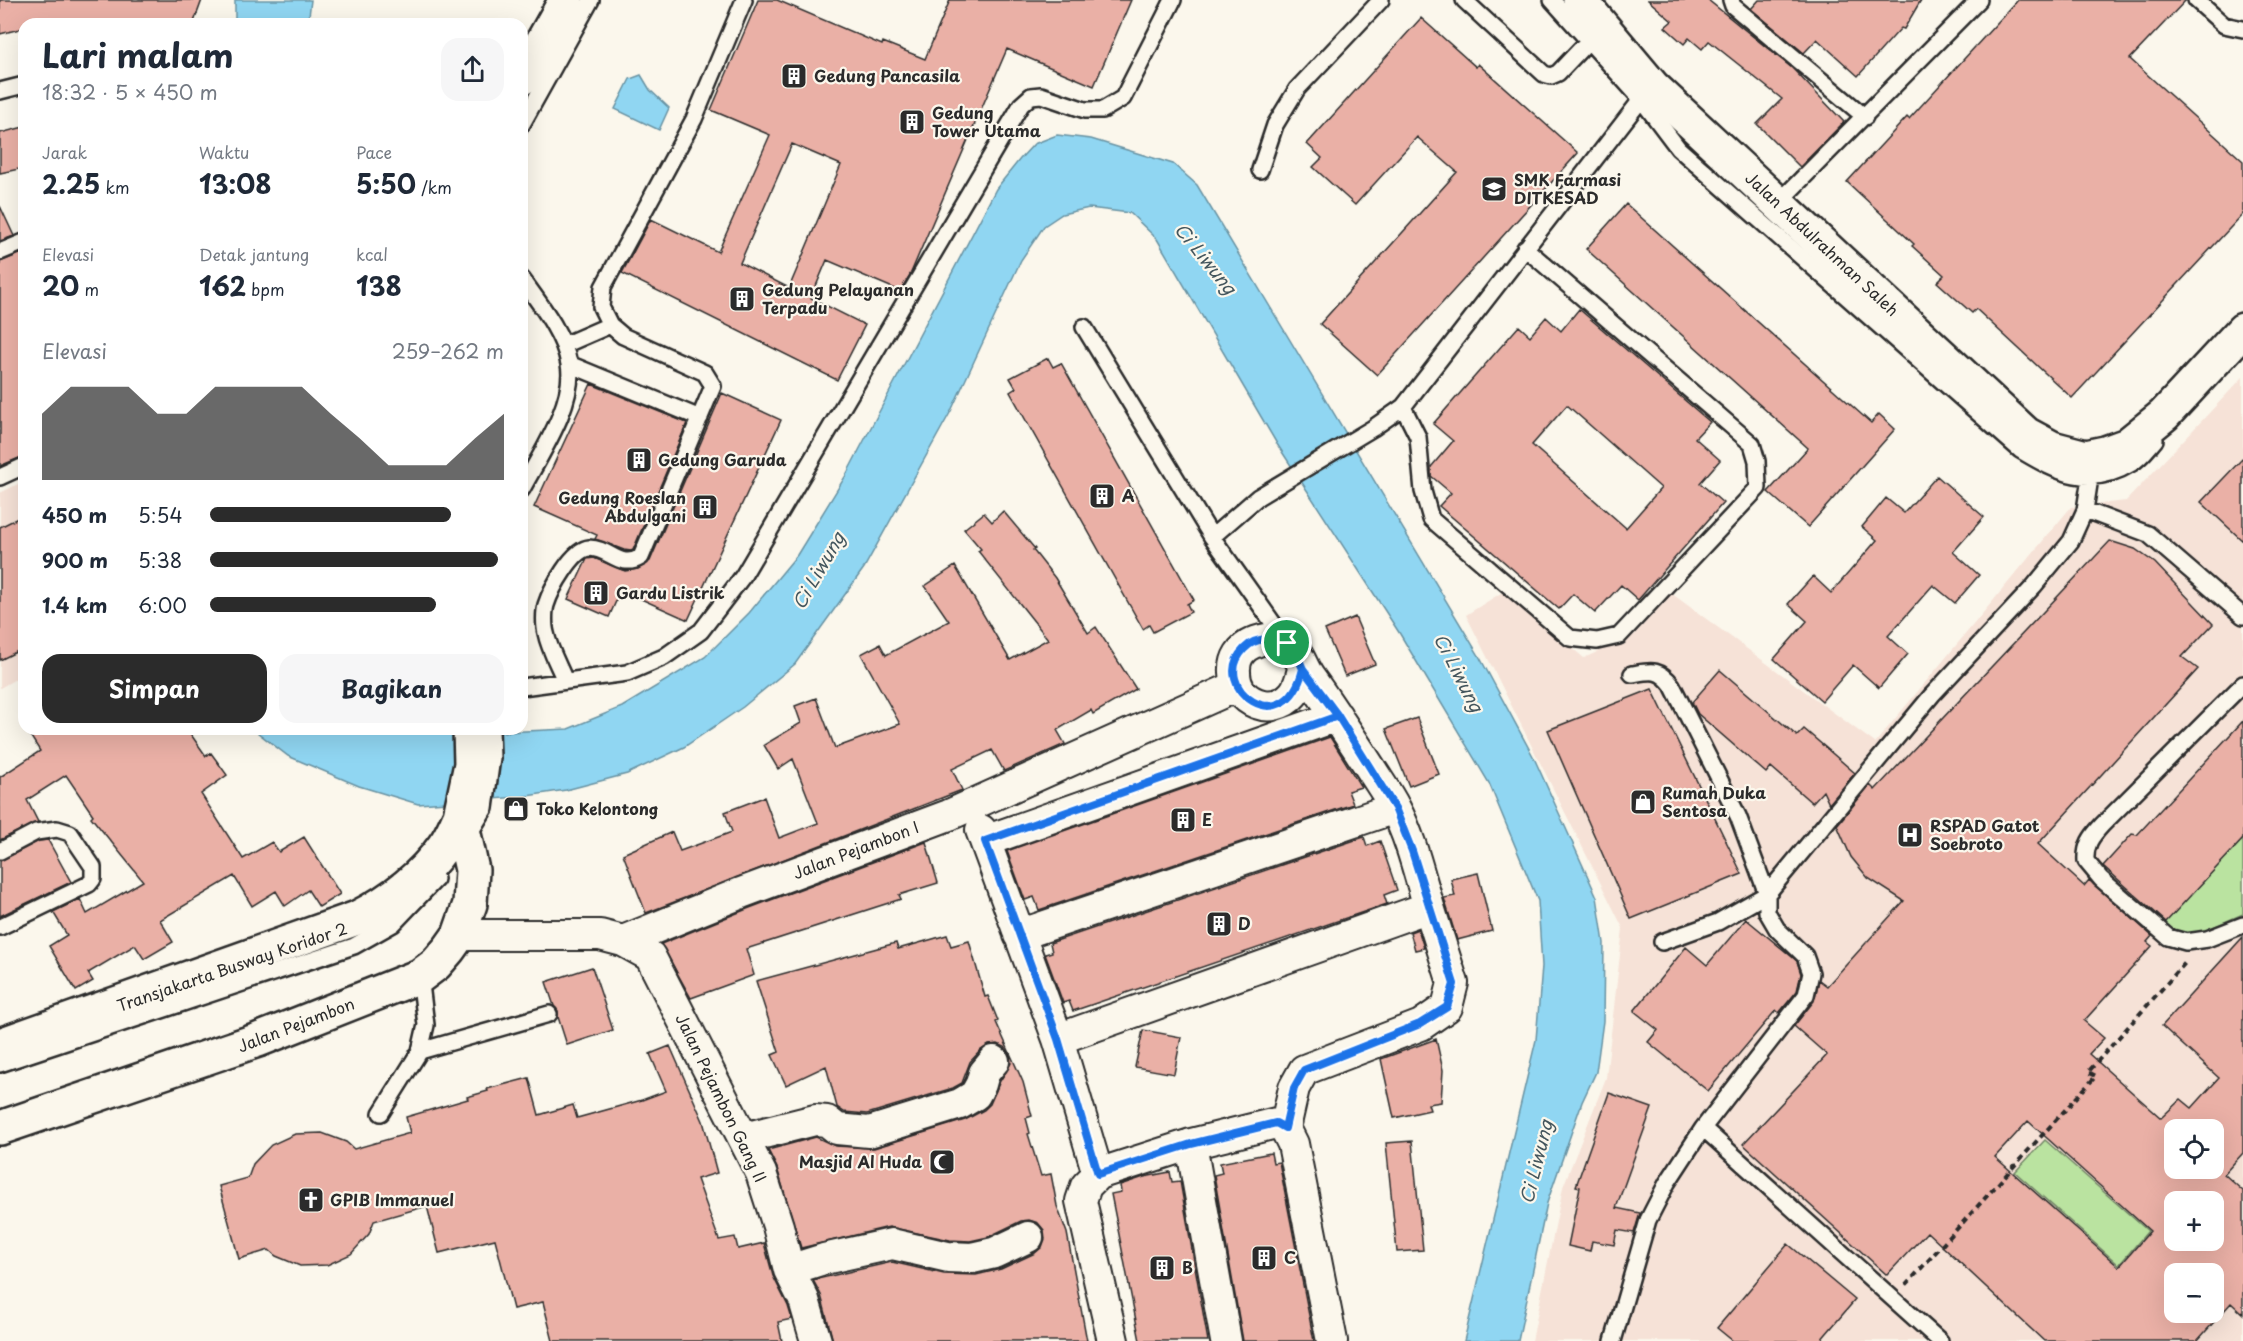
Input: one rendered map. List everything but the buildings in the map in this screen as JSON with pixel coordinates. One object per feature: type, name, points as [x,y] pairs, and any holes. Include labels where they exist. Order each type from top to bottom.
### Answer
[{"type":"main road","points":[[528,67],[566,0]]},
{"type":"main road","name":"Jalan Abdulrahman Saleh","points":[[1580,0],[1596,34],[1647,93],[1778,203],[2026,434],[2088,467]]},
{"type":"main road","points":[[2088,467],[2105,453],[2127,445],[2164,415],[2243,330]]},
{"type":"main road","name":"Jalan Pejambon","points":[[0,1128],[258,1040],[420,976],[436,964],[459,935],[470,903],[472,870],[462,833],[471,764],[470,735]]},
{"type":"main road","name":"Jalan Pejambon","points":[[0,1045],[357,918],[386,903],[411,882],[444,846],[462,833]]},
{"type":"street","points":[[1285,1128],[1294,1088],[1304,1070],[1420,1024],[1447,1007],[1454,984],[1412,851],[1395,808],[1338,716],[1303,669],[1296,653],[1287,643],[1274,639],[1260,639],[1240,653],[1235,662],[1234,674],[1237,686],[1245,697],[1254,704],[1266,706],[1277,705],[1287,700],[1295,692],[1303,669]]},
{"type":"street","name":"Jalan Pejambon I","points":[[622,941],[741,893],[949,815],[1237,686]]},
{"type":"street","points":[[1098,1174],[1058,1039],[983,836],[1338,716]]},
{"type":"street","points":[[1019,935],[1395,808]]},
{"type":"street","points":[[1058,1039],[1429,907]]},
{"type":"street","points":[[459,935],[600,935],[622,941]]},
{"type":"street","name":"Jalan Pejambon Gang II","points":[[622,941],[650,956],[761,1173],[789,1270],[804,1300],[816,1341]]},
{"type":"street","points":[[744,1138],[814,1120],[827,1121],[837,1129],[869,1132],[960,1104],[975,1095],[984,1073],[994,1061]]},
{"type":"street","points":[[1113,1341],[1081,1201],[1086,1186],[1098,1174],[1191,1144],[1276,1123],[1285,1128],[1293,1144],[1332,1341]]},
{"type":"street","points":[[1191,1144],[1227,1341]]},
{"type":"street","points":[[789,1270],[824,1259],[892,1245],[948,1257],[972,1258],[994,1253],[1028,1237]]},
{"type":"lane","points":[[528,113],[591,0]]},
{"type":"lane","points":[[565,681],[546,633],[545,606],[571,558],[582,549],[593,548],[625,561],[634,561],[642,556],[713,386],[705,373],[623,336],[610,325],[602,307],[603,287],[694,119],[744,0]]},
{"type":"lane","points":[[528,686],[627,674],[664,657],[701,631],[743,576],[1022,105],[1031,96],[1041,95],[1085,110],[1103,110],[1123,98],[1173,0]]},
{"type":"lane","points":[[1260,170],[1275,125],[1297,89],[1381,0]]},
{"type":"lane","points":[[1464,0],[1544,74],[1551,76],[1558,74],[1596,34],[1552,0]]},
{"type":"lane","points":[[1731,0],[1733,6],[1865,117]]},
{"type":"lane","points":[[1778,203],[1979,0]]},
{"type":"lane","points":[[2196,0],[2224,25],[2243,29]]},
{"type":"lane","points":[[0,91],[18,86]]},
{"type":"lane","points":[[1212,537],[1258,496],[1373,428],[1403,407],[1647,93],[1678,148],[2020,450],[2061,471],[2088,467],[2109,473],[2134,463],[2243,346]]},
{"type":"lane","points":[[0,252],[18,244]]},
{"type":"lane","points":[[1403,407],[1418,437],[1423,491],[1431,519],[1570,638],[1597,641],[1619,636],[1758,488],[1757,461],[1752,444],[1525,248]]},
{"type":"lane","points":[[528,287],[564,345],[570,379],[567,398],[561,413],[528,477]]},
{"type":"lane","points":[[564,345],[610,325]]},
{"type":"lane","points":[[1084,327],[1212,537],[1287,643]]},
{"type":"lane","points":[[569,364],[700,418]]},
{"type":"lane","points":[[1662,942],[1718,922],[1767,894],[1932,695],[2051,567],[2071,541],[2085,510],[2088,467]]},
{"type":"lane","points":[[0,477],[18,469]]},
{"type":"lane","points":[[2085,510],[2148,534],[2243,616]]},
{"type":"lane","points":[[1613,1341],[1648,1220],[1667,1183],[1703,1128],[1806,995],[1811,973],[1805,956],[1777,929],[1767,912],[1767,894],[1738,816],[1672,685],[1661,673],[1651,671],[1632,674]]},
{"type":"lane","points":[[2243,684],[2102,825],[2090,838],[2085,849],[2086,861],[2102,879],[2168,937],[2186,942],[2207,939],[2243,925]]},
{"type":"lane","points":[[462,833],[492,758],[491,735]]},
{"type":"lane","points":[[0,851],[36,832],[57,829],[70,833],[93,867],[93,879],[89,884],[0,927]]},
{"type":"lane","name":"Transjakarta Busway Koridor 2","points":[[0,1064],[354,946],[393,924],[462,833]]},
{"type":"lane","points":[[381,1113],[420,1051],[426,1025],[420,976]]},
{"type":"lane","points":[[420,1051],[549,1014]]},
{"type":"lane","points":[[1703,1128],[1940,1341]]},
{"type":"path","points":[[1893,1299],[2096,1076],[2088,1072],[2207,939]]},
{"type":"shaded area","name":"RSPAD Gatot Soebroto","points":[[2243,377],[2243,1341],[1532,1341],[1563,1187],[1606,1078],[1623,928],[1466,615],[1504,591],[1584,658],[1634,635],[1671,593],[1875,743],[2071,507],[2126,501]]},
{"type":"shaded area","points":[[18,484],[18,678],[0,688],[0,493]]},
{"type":"green space","points":[[2243,839],[2243,914],[2204,931],[2179,935],[2163,924]]},
{"type":"green space","points":[[2045,1140],[2148,1231],[2119,1265],[2015,1172]]},
{"type":"water","points":[[235,0],[311,0],[309,18],[235,18]]},
{"type":"water","points":[[641,75],[650,90],[669,108],[659,130],[615,109],[630,79]]},
{"type":"water","name":"Ci Liwung","points":[[1057,135],[1091,139],[1173,164],[1197,185],[1478,654],[1534,758],[1597,897],[1604,943],[1603,1021],[1596,1072],[1582,1102],[1547,1203],[1518,1341],[1464,1341],[1536,1040],[1542,966],[1538,901],[1489,783],[1400,634],[1277,444],[1157,239],[1130,213],[1089,208],[1062,214],[1044,226],[1021,260],[951,411],[864,568],[795,664],[743,707],[684,747],[627,774],[566,790],[520,797],[418,804],[359,786],[288,756],[261,735],[528,735],[528,731],[568,729],[622,707],[705,657],[749,613],[797,555],[845,477],[996,189],[1034,144]]},
{"type":"place","name":"Gedung Pancasila","points":[[794,76]]},
{"type":"place","name":"Gedung Tower Utama","points":[[912,122]]},
{"type":"place","name":"SMK Farmasi DITKESAD","points":[[1494,189]]},
{"type":"place","name":"Gedung Pelayanan Terpadu","points":[[742,299]]},
{"type":"place","name":"Gedung Garuda","points":[[639,460]]},
{"type":"place","name":"A","points":[[1102,496]]},
{"type":"place","name":"Gedung Roeslan Abdulgani","points":[[705,507]]},
{"type":"place","name":"Gardu Listrik","points":[[596,593]]},
{"type":"place","name":"Rumah Duka Sentosa","points":[[1643,802]]},
{"type":"place","name":"Toko Kelontong","points":[[516,809]]},
{"type":"place","name":"E","points":[[1183,820]]},
{"type":"place","name":"RSPAD Gatot Soebroto","points":[[1910,835]]},
{"type":"place","name":"D","points":[[1219,924]]},
{"type":"place","name":"Masjid Al Huda","points":[[942,1162]]},
{"type":"place","name":"GPIB Immanuel","points":[[311,1200]]},
{"type":"place","name":"C","points":[[1264,1258]]},
{"type":"place","name":"B","points":[[1162,1268]]},
{"type":"route","points":[[1287,643],[1274,639],[1260,639],[1247,646],[1235,662],[1234,674],[1237,686],[1254,704],[1277,705],[1287,700],[1295,692],[1303,669],[1338,716],[1395,808],[1412,851],[1454,984],[1447,1007],[1420,1024],[1304,1070],[1294,1088],[1285,1128],[1276,1123],[1191,1144],[1098,1174],[1058,1039],[985,841],[1338,716],[1287,643]]}]
